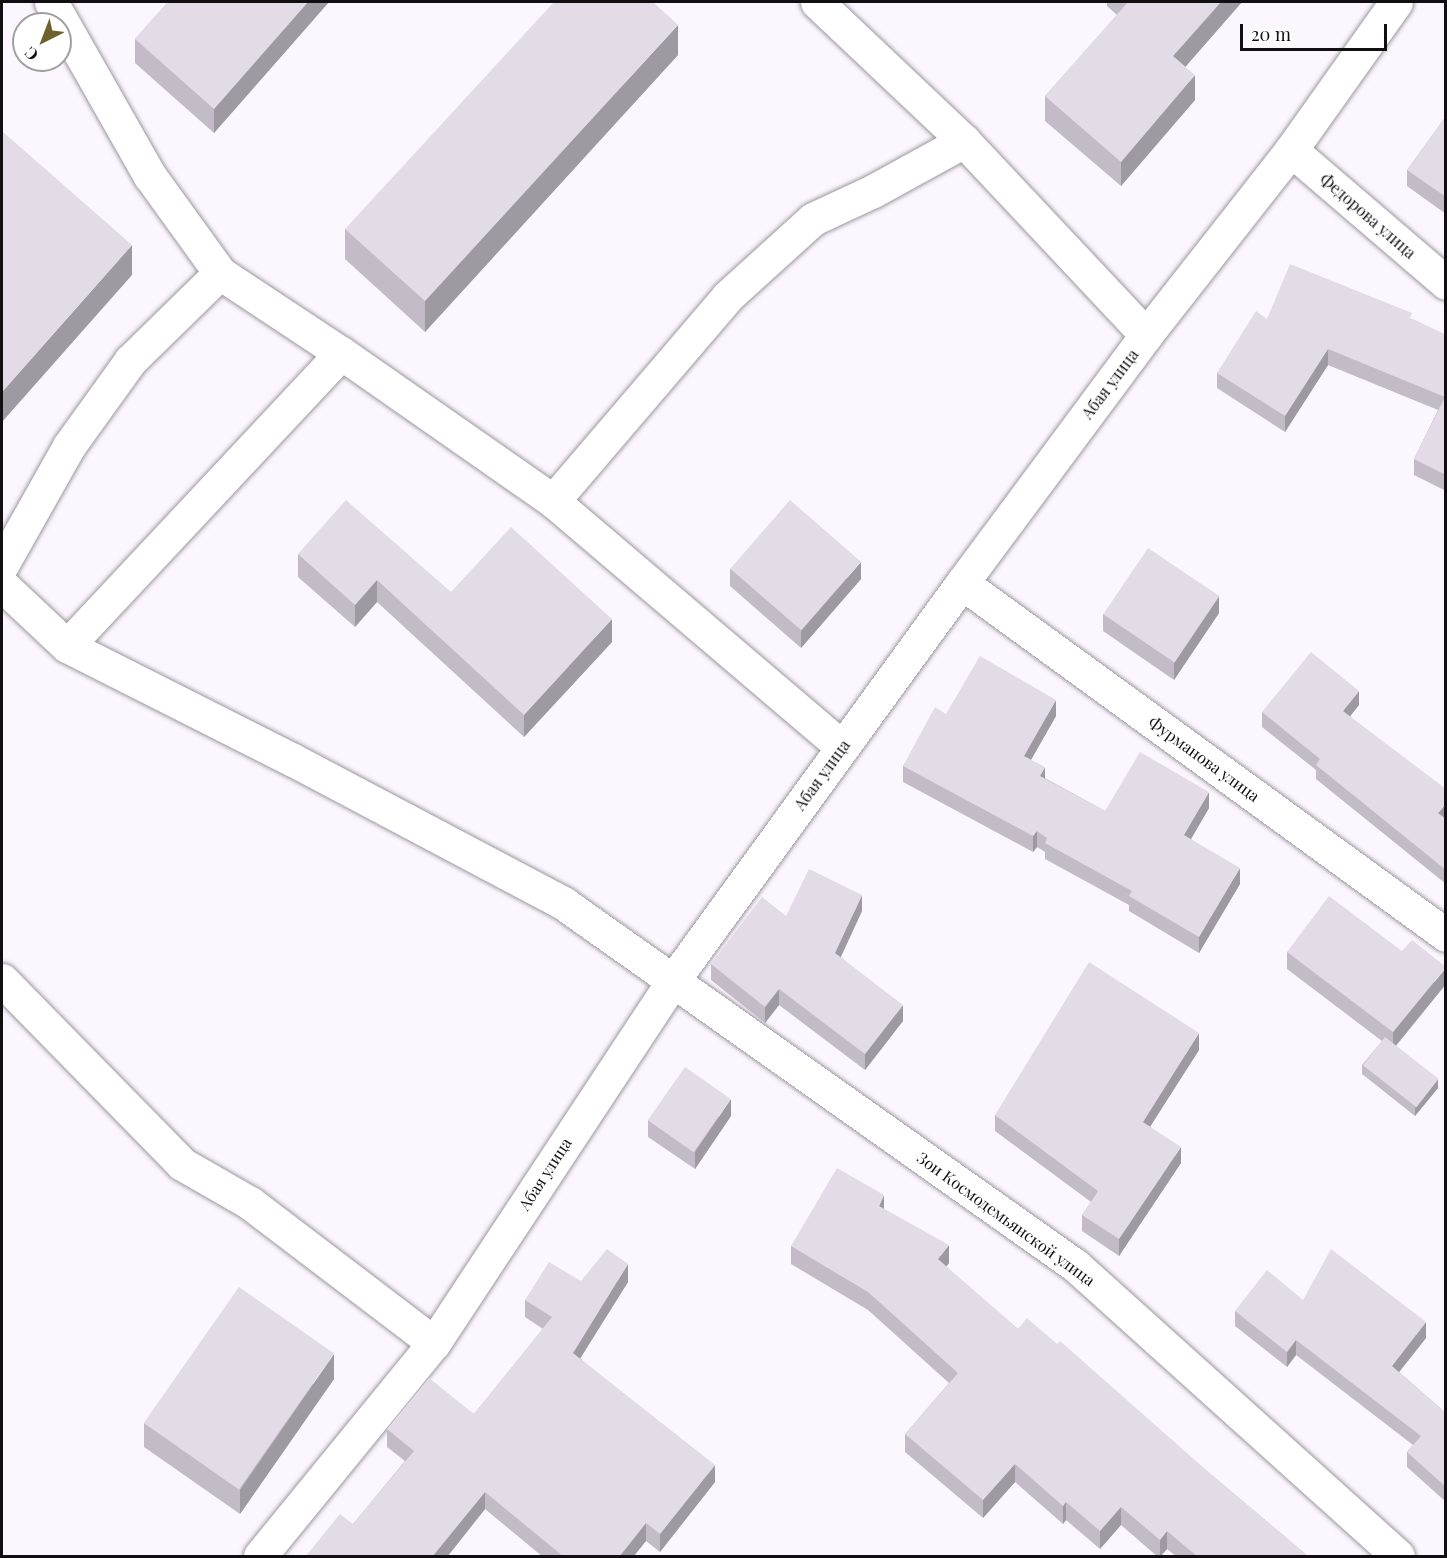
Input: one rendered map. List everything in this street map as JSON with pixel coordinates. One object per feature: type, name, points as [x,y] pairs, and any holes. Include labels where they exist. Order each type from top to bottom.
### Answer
[{"type":"street","points":[[51,2],[150,176],[220,273],[341,353],[553,501],[842,747]]},
{"type":"street","points":[[817,2],[964,141],[1146,335]]},
{"type":"street","name":"Абая улица","points":[[260,1557],[434,1343],[672,982],[962,583],[1146,335],[1291,150],[1396,2]]},
{"type":"street","points":[[553,501],[727,297],[813,219],[873,191],[964,141]]},
{"type":"street","name":"Федорова улица","points":[[1291,150],[1446,283]]},
{"type":"street","points":[[2,565],[69,446],[130,361],[220,273]]},
{"type":"street","points":[[67,646],[341,353]]},
{"type":"street","name":"Фурманова улица","points":[[962,583],[1446,935]]},
{"type":"street","name":"Зои Космодемьянской улица","points":[[2,585],[67,646],[294,760],[563,903],[1076,1266],[1398,1557]]},
{"type":"street","points":[[2,980],[182,1164],[250,1203],[434,1343]]},
{"type":"building","points":[[168,2],[308,2],[214,109],[135,39]]},
{"type":"building","points":[[554,2],[653,2],[678,25],[425,301],[345,229]]},
{"type":"building","points":[[1128,2],[1221,2],[1173,56],[1195,75],[1121,162],[1045,96]]},
{"type":"building","points":[[1446,116],[1446,197],[1407,170]]},
{"type":"building","points":[[2,131],[132,245],[2,392]]},
{"type":"building","points":[[1290,264],[1412,313],[1410,318],[1446,335],[1446,475],[1414,459],[1445,397],[1328,349],[1285,416],[1217,373],[1256,311],[1267,319]]},
{"type":"building","points":[[346,500],[451,592],[511,527],[612,619],[524,715],[377,580],[355,605],[298,554]]},
{"type":"building","points":[[790,500],[861,562],[801,630],[730,569]]},
{"type":"building","points":[[1148,548],[1219,596],[1175,662],[1103,614]]},
{"type":"building","points":[[1311,652],[1359,691],[1343,711],[1446,789],[1446,804],[1438,813],[1446,819],[1446,870],[1316,765],[1320,759],[1262,712]]},
{"type":"building","points":[[980,656],[1056,700],[1024,756],[1045,767],[1040,776],[1105,811],[1140,752],[1209,792],[1184,835],[1240,868],[1199,937],[1129,896],[1132,891],[1045,843],[1047,838],[1037,831],[1033,836],[903,766],[935,707],[946,714]]},
{"type":"building","points":[[809,869],[862,895],[835,953],[903,1005],[865,1054],[779,989],[765,1007],[711,964],[762,897],[786,916]]},
{"type":"building","points":[[1329,896],[1402,951],[1412,940],[1446,967],[1393,1032],[1287,952]]},
{"type":"building","points":[[1089,962],[1199,1033],[1143,1122],[1181,1147],[1119,1239],[1082,1215],[1098,1191],[995,1115]]},
{"type":"building","points":[[1385,1037],[1439,1079],[1416,1107],[1363,1065]]},
{"type":"building","points":[[685,1067],[731,1099],[694,1152],[648,1120]]},
{"type":"building","points":[[837,1168],[884,1195],[879,1206],[949,1245],[938,1259],[1018,1329],[1027,1318],[1057,1344],[1060,1341],[1309,1557],[1198,1557],[1167,1531],[1160,1540],[1121,1507],[1100,1531],[1066,1502],[1063,1506],[1015,1464],[983,1500],[905,1434],[958,1373],[868,1292],[791,1246]]},
{"type":"building","points":[[607,1249],[628,1264],[573,1353],[715,1465],[660,1534],[646,1523],[619,1557],[564,1557],[485,1492],[432,1557],[305,1557],[340,1514],[353,1524],[414,1451],[387,1429],[429,1378],[474,1414],[552,1317],[525,1300],[549,1262],[581,1281]]},
{"type":"building","points":[[1331,1249],[1426,1322],[1392,1366],[1446,1413],[1446,1487],[1407,1452],[1421,1436],[1296,1340],[1287,1352],[1235,1311],[1267,1270],[1303,1300]]},
{"type":"building","points":[[239,1287],[334,1354],[239,1490],[144,1423]]}]
